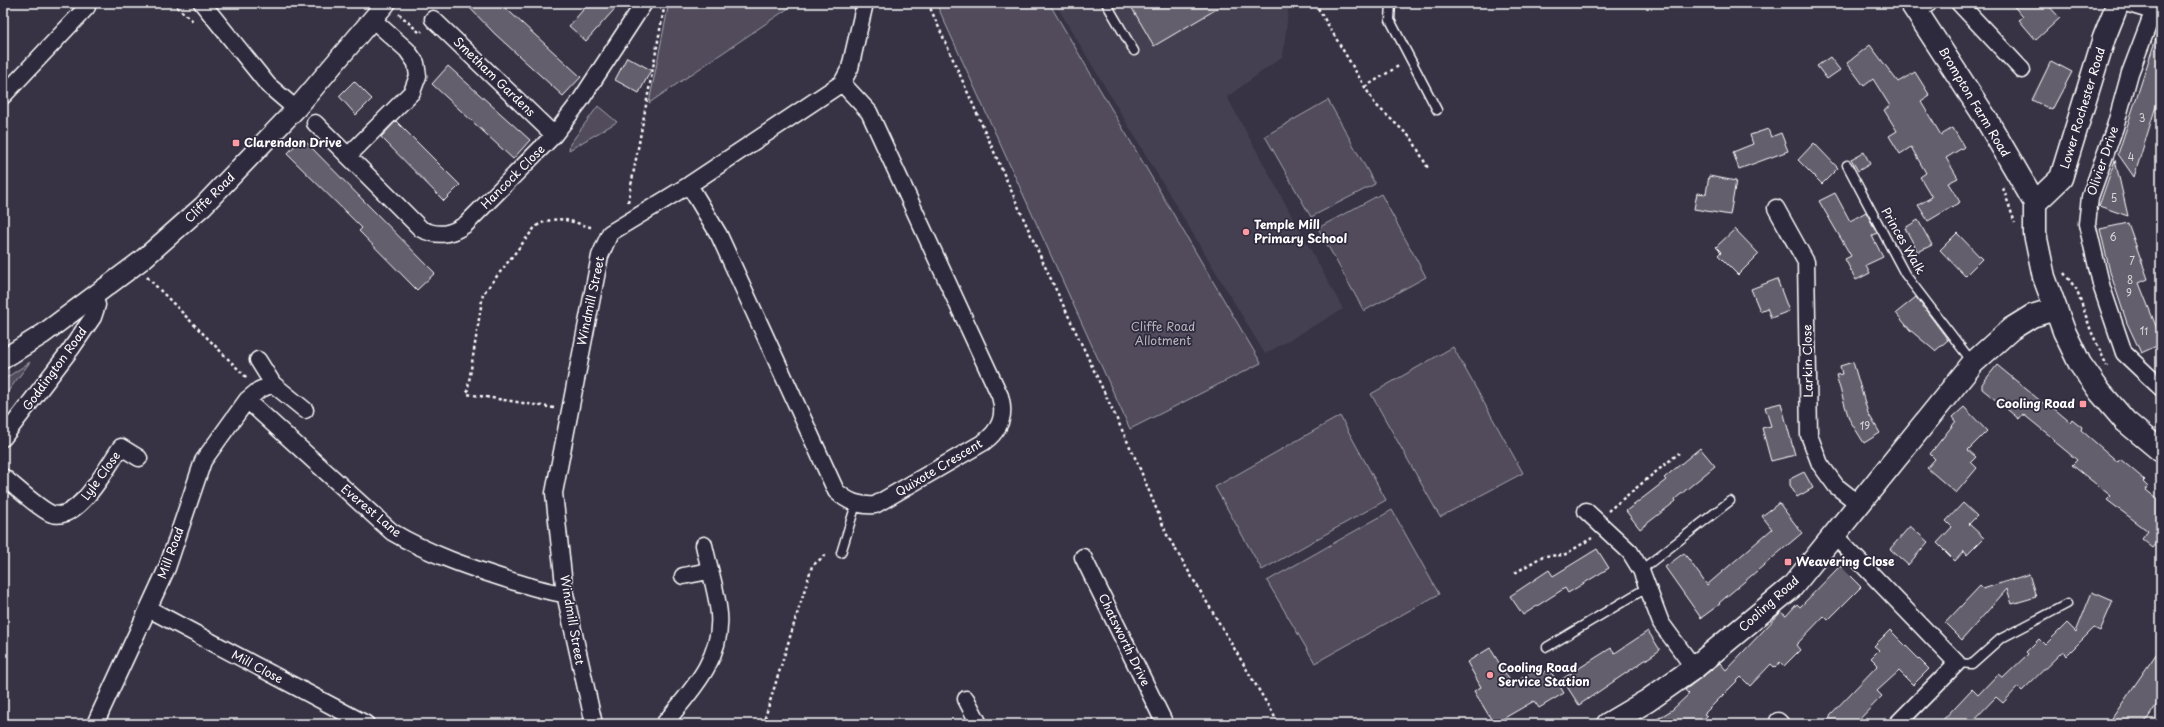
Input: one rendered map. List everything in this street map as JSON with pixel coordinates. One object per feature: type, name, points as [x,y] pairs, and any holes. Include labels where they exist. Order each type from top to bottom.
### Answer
[{"type":"main road","name":"Lower Rochester Road","points":[[2035,203],[2061,178],[2104,38],[2118,4]]},
{"type":"main road","name":"Brompton Farm Road","points":[[1919,6],[2035,203]]},
{"type":"main road","points":[[2035,203],[2035,234],[2044,277],[2055,309],[2080,364],[2100,392],[2125,421],[2161,452]]},
{"type":"main road","name":"Cooling Road","points":[[1608,724],[1647,702],[1694,668],[1792,587],[1973,362],[2011,329],[2032,316],[2055,309]]},
{"type":"street","points":[[202,3],[268,85],[296,109]]},
{"type":"street","name":"Hancock Close","points":[[315,123],[421,229],[431,234],[441,235],[452,232],[466,224],[554,136],[580,101],[644,3]]},
{"type":"street","points":[[610,233],[689,185],[842,83],[850,68],[864,3]]},
{"type":"street","points":[[1958,3],[2022,70]]},
{"type":"street","points":[[3,96],[87,7]]},
{"type":"street","name":"Cliffe Road","points":[[3,360],[94,296],[135,265],[203,206],[296,109],[372,19],[392,8]]},
{"type":"street","name":"Olivier Drive","points":[[2157,12],[2130,72],[2115,127],[2090,197],[2087,224],[2102,288],[2124,353],[2161,388]]},
{"type":"street","points":[[348,156],[412,92],[418,76],[416,63],[406,50],[372,19]]},
{"type":"street","name":"Smetham Gardens","points":[[433,19],[554,136]]},
{"type":"street","name":"Quixote Crescent","points":[[689,185],[719,235],[836,491],[842,497],[856,504],[875,505],[984,442],[997,429],[1003,413],[1003,404],[869,112],[842,83]]},
{"type":"street","name":"Larkin Close","points":[[1776,208],[1806,262],[1809,435],[1820,464],[1836,486],[1859,504]]},
{"type":"street","name":"Windmill Street","points":[[594,724],[565,594],[554,493],[600,256],[610,233]]},
{"type":"street","name":"Goddington Road","points":[[3,438],[62,361],[93,317],[97,305],[94,296]]},
{"type":"street","points":[[258,360],[260,392],[305,410]]},
{"type":"street","name":"Everest Lane","points":[[260,392],[392,532],[414,545],[488,574],[550,593],[565,594]]},
{"type":"street","name":"Mill Road","points":[[95,724],[167,568],[203,461],[260,392]]},
{"type":"street","name":"Lyle Close","points":[[3,477],[52,514],[62,515],[75,509],[85,500],[121,447],[139,458]]},
{"type":"street","points":[[1596,520],[1630,552],[1641,570],[1660,623],[1694,668]]},
{"type":"street","points":[[1834,535],[1957,663],[1897,724]]},
{"type":"street","points":[[664,724],[700,678],[709,664],[714,649],[719,618],[704,546]]},
{"type":"street","name":"Chatsworth Drive","points":[[1083,557],[1162,723]]},
{"type":"street","points":[[683,576],[709,571]]},
{"type":"street","name":"Mill Close","points":[[149,609],[366,724]]},
{"type":"street","points":[[966,699],[979,724]]},
{"type":"lane","points":[[1106,3],[1134,51]]},
{"type":"lane","points":[[1390,3],[1390,20],[1437,110]]},
{"type":"lane","points":[[2118,4],[2157,12]]},
{"type":"lane","name":"Princes Walk","points":[[1847,165],[1905,274],[1973,362]]},
{"type":"lane","points":[[1641,570],[1730,501]]},
{"type":"lane","points":[[841,553],[856,504]]},
{"type":"lane","points":[[1547,647],[1648,587]]},
{"type":"lane","points":[[1957,663],[1972,664],[2000,638],[2067,604]]},
{"type":"path","points":[[624,225],[665,3]]},
{"type":"path","points":[[928,3],[1042,260],[1138,464],[1167,535],[1279,724]]},
{"type":"path","points":[[1315,3],[1375,104],[1412,139],[1429,170]]},
{"type":"path","points":[[392,8],[420,33],[433,19]]},
{"type":"path","points":[[1365,87],[1411,58]]},
{"type":"path","points":[[569,411],[467,394],[483,294],[536,226],[548,219],[558,218],[610,233]]},
{"type":"path","points":[[135,265],[260,392]]},
{"type":"path","points":[[1516,573],[1543,556],[1564,554],[1596,520],[1679,453]]},
{"type":"path","points":[[763,724],[812,566],[831,550],[841,553]]},
{"type":"shaded area","name":"Temple Mill Primary School","points":[[1055,3],[1289,3],[1283,56],[1227,97],[1343,309],[1265,354]]},
{"type":"green space","points":[[669,3],[796,3],[649,103]]},
{"type":"green space","name":"Cliffe Road Allotment","points":[[936,3],[1049,3],[1261,363],[1130,429]]},
{"type":"green space","points":[[1328,100],[1375,184],[1311,217],[1265,136]]},
{"type":"green space","points":[[598,106],[617,122],[569,150],[570,144]]},
{"type":"green space","points":[[1381,194],[1426,277],[1364,311],[1318,228]]},
{"type":"green space","points":[[1453,347],[1523,473],[1440,517],[1371,394]]},
{"type":"green space","points":[[30,362],[3,398],[3,380]]},
{"type":"green space","points":[[1340,416],[1386,500],[1262,570],[1215,487]]},
{"type":"green space","points":[[1392,510],[1439,594],[1315,663],[1267,581]]},
{"type":"building","points":[[465,3],[500,3],[581,77],[563,96],[495,34]]},
{"type":"building","points":[[589,3],[620,3],[586,41],[569,26]]},
{"type":"building","points":[[1129,3],[1227,3],[1154,46]]},
{"type":"building","points":[[2011,3],[2046,3],[2060,18],[2036,40],[2019,20],[2023,17]]},
{"type":"building","points":[[2158,32],[2161,32],[2161,90],[2134,177],[2118,154]]},
{"type":"building","points":[[1870,45],[1898,82],[1915,72],[1930,96],[1921,102],[1941,135],[1953,128],[1964,147],[1946,158],[1958,178],[1948,183],[1960,202],[1928,221],[1918,205],[1932,197],[1920,177],[1926,173],[1911,147],[1900,154],[1889,136],[1897,131],[1884,110],[1890,106],[1873,79],[1864,86],[1847,63]]},
{"type":"building","points":[[627,57],[651,70],[639,93],[615,80]]},
{"type":"building","points":[[1830,57],[1840,70],[1827,79],[1817,66]]},
{"type":"building","points":[[2051,61],[2072,72],[2052,110],[2032,100]]},
{"type":"building","points":[[448,66],[530,140],[513,159],[432,84]]},
{"type":"building","points":[[354,81],[372,99],[356,115],[339,96]]},
{"type":"building","points":[[396,121],[460,185],[444,201],[381,137]]},
{"type":"building","points":[[1768,129],[1771,137],[1781,133],[1788,151],[1739,169],[1733,152],[1753,144],[1750,135]]},
{"type":"building","points":[[302,138],[435,273],[417,290],[359,231],[362,228],[287,154]]},
{"type":"building","points":[[1814,143],[1838,168],[1822,184],[1798,160]]},
{"type":"building","points":[[1864,152],[1870,164],[1858,171],[1851,159]]},
{"type":"building","points":[[2115,160],[2128,216],[2099,206]]},
{"type":"building","points":[[1709,176],[1736,181],[1730,215],[1694,209],[1697,193],[1706,194]]},
{"type":"building","points":[[1835,193],[1850,221],[1866,212],[1877,233],[1872,236],[1883,257],[1866,265],[1870,273],[1856,280],[1845,259],[1851,256],[1819,201]]},
{"type":"building","points":[[1918,220],[1932,245],[1918,252],[1905,228]]},
{"type":"building","points":[[2128,223],[2148,279],[2139,283],[2161,339],[2161,344],[2141,353],[2127,323],[2110,272],[2100,229]]},
{"type":"building","points":[[1735,229],[1759,254],[1738,275],[1718,255],[1721,252],[1716,247]]},
{"type":"building","points":[[1957,233],[1982,259],[1965,276],[1940,250]]},
{"type":"building","points":[[1777,279],[1789,311],[1771,318],[1767,308],[1760,311],[1751,289]]},
{"type":"building","points":[[1916,297],[1948,340],[1935,351],[1910,330],[1896,313]]},
{"type":"building","points":[[1853,362],[1868,413],[1880,433],[1864,443],[1849,419],[1836,375],[1842,374],[1840,366]]},
{"type":"building","points":[[1997,365],[2049,408],[2051,406],[2070,422],[2072,419],[2082,427],[2081,430],[2118,462],[2120,459],[2145,480],[2143,482],[2148,487],[2146,490],[2161,502],[2161,541],[2160,540],[2153,548],[2142,539],[2148,531],[2107,500],[2111,496],[2072,465],[2077,460],[2023,414],[2019,419],[1982,389],[1982,384]]},
{"type":"building","points":[[1781,403],[1795,455],[1771,461],[1762,428],[1771,426],[1765,407]]},
{"type":"building","points":[[1964,407],[1987,431],[1968,450],[1976,457],[1971,462],[1977,468],[1956,493],[1927,468],[1935,459],[1930,454],[1956,421],[1953,417]]},
{"type":"building","points":[[1700,448],[1715,466],[1675,499],[1676,501],[1640,529],[1626,511],[1666,480],[1664,478]]},
{"type":"building","points":[[1804,472],[1813,488],[1797,497],[1790,485],[1790,479]]},
{"type":"building","points":[[1779,503],[1802,533],[1719,603],[1720,604],[1701,618],[1665,567],[1684,553],[1707,585],[1772,529],[1762,516]]},
{"type":"building","points":[[1963,503],[1977,516],[1969,524],[1984,538],[1967,555],[1964,551],[1955,561],[1937,543],[1952,527],[1946,521]]},
{"type":"building","points":[[1910,526],[1928,542],[1908,565],[1890,549]]},
{"type":"building","points":[[1597,549],[1609,568],[1568,593],[1565,588],[1523,615],[1510,596],[1549,570],[1553,576]]},
{"type":"building","points":[[1840,566],[1861,587],[1828,620],[1824,616],[1796,645],[1800,650],[1784,666],[1780,662],[1775,668],[1771,664],[1750,686],[1741,677],[1704,714],[1707,716],[1699,724],[1649,724],[1672,710],[1689,694],[1685,690],[1720,663],[1726,670],[1781,612],[1786,616],[1797,604],[1800,607]]},
{"type":"building","points":[[2029,574],[2036,597],[2012,604],[2007,589],[1962,640],[1945,623],[1980,586],[1983,589]]},
{"type":"building","points":[[2092,592],[2113,601],[2100,631],[2094,628],[2066,656],[2063,651],[2022,691],[2018,687],[2003,703],[1996,697],[1970,724],[1939,724],[1972,689],[1978,695],[1998,674],[2003,678],[2028,654],[2026,652],[2039,639],[2045,645],[2067,623],[2076,632]]},
{"type":"building","points":[[1890,630],[1929,669],[1913,685],[1899,671],[1877,691],[1882,696],[1855,724],[1824,724],[1831,716],[1830,715],[1878,665],[1871,658],[1879,650],[1874,646]]},
{"type":"building","points":[[1648,631],[1660,650],[1579,705],[1562,679],[1611,648],[1615,653]]},
{"type":"building","points":[[2161,647],[2161,698],[2144,724],[2108,724]]},
{"type":"building","name":"Cooling Road Service Station","points":[[1490,648],[1512,684],[1539,668],[1542,674],[1549,669],[1564,693],[1539,708],[1534,701],[1494,724],[1474,691],[1481,687],[1467,662]]},
{"type":"place","name":"Clarendon Drive","points":[[236,143]]},
{"type":"place","name":"Temple Mill Primary School","points":[[1246,232]]},
{"type":"place","name":"Cooling Road","points":[[2083,404]]},
{"type":"place","name":"Weavering Close","points":[[1788,562]]},
{"type":"place","name":"Cooling Road Service Station","points":[[1490,675]]}]
